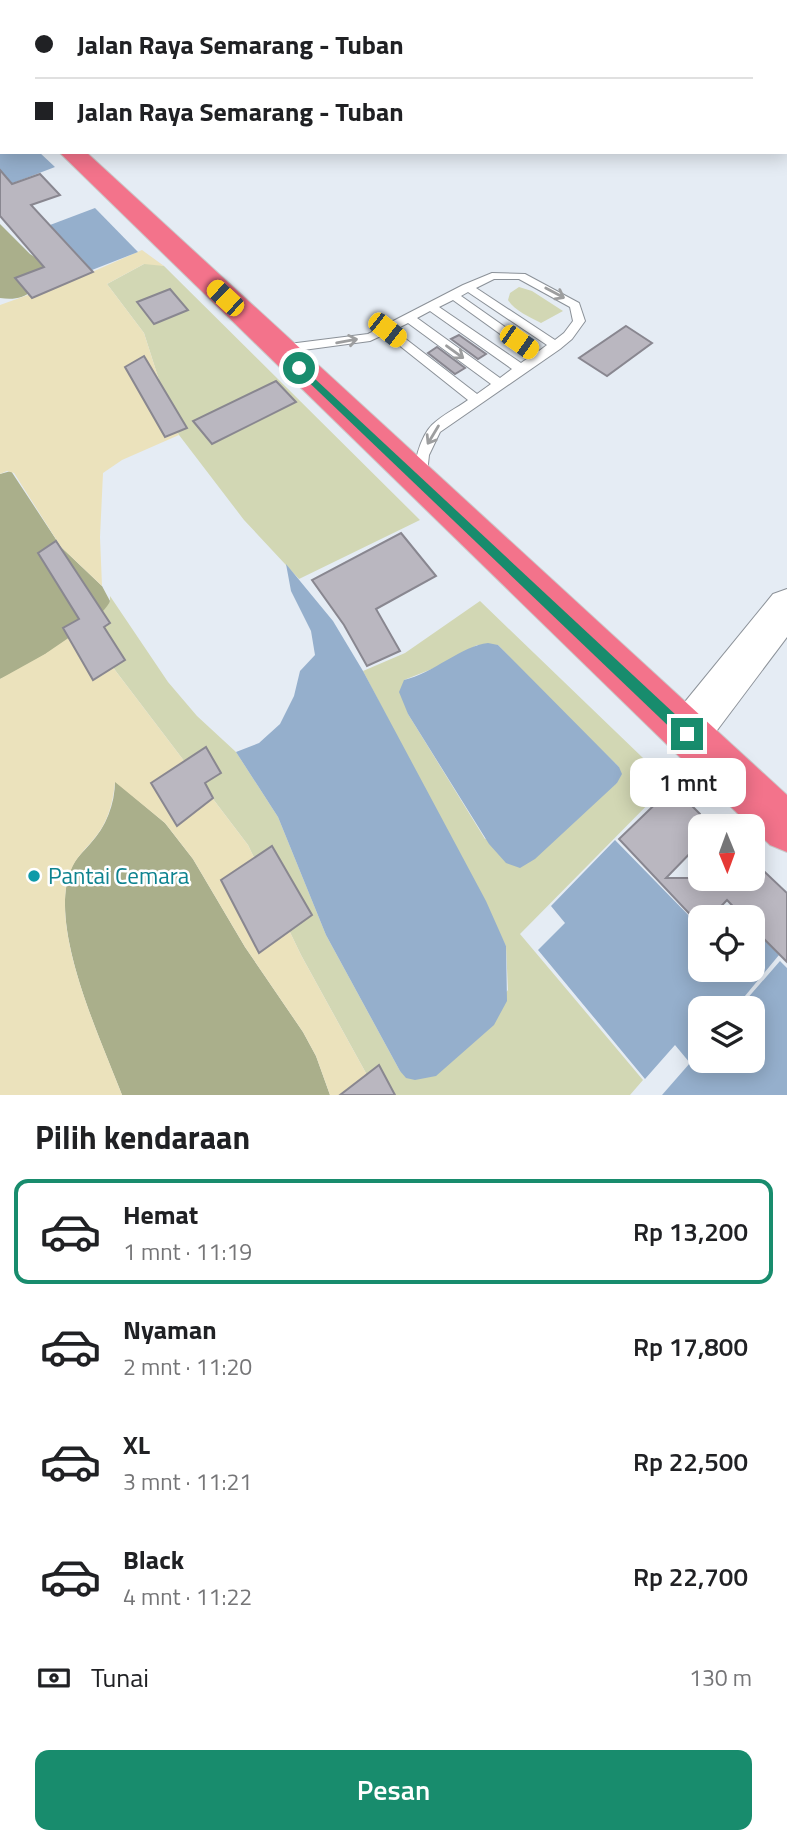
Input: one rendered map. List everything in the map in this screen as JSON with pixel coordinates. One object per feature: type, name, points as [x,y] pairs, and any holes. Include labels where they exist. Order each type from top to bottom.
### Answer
[{"type":"highway","points":[[73,154],[787,828]]},
{"type":"street","points":[[687,734],[787,606]]},
{"type":"lane","points":[[279,349],[350,341],[387,330],[492,276],[517,275],[571,302],[577,308],[579,321],[573,331],[556,346],[435,429],[423,455],[421,481]]},
{"type":"lane","points":[[467,287],[556,346]]},
{"type":"lane","points":[[453,295],[540,357]]},
{"type":"lane","points":[[431,307],[522,370]]},
{"type":"lane","points":[[410,318],[501,385]]},
{"type":"lane","points":[[387,330],[477,400]]},
{"type":"green space","points":[[0,224],[30,254],[41,261],[48,272],[33,290],[22,297],[0,298]]},
{"type":"green space","points":[[144,264],[164,266],[420,520],[299,579],[244,520],[179,435],[163,408],[159,380],[144,333],[107,284]]},
{"type":"green space","points":[[519,287],[532,291],[563,311],[541,323],[528,316],[508,300],[510,293]]},
{"type":"green space","points":[[11,471],[61,547],[102,586],[110,601],[104,610],[78,632],[43,656],[0,679],[0,474]]},
{"type":"green space","points":[[110,596],[168,682],[197,716],[236,752],[278,817],[326,935],[400,1071],[414,1075],[429,1072],[445,1062],[475,1033],[508,990],[506,946],[363,671],[405,653],[480,601],[669,783],[520,934],[643,1080],[630,1095],[378,1095],[301,955],[248,845],[83,628],[110,601]],"holes":[[[477,645],[498,645],[619,767],[617,783],[485,839],[408,714],[404,680],[442,665]]]},
{"type":"green space","points":[[115,781],[165,823],[193,859],[245,947],[303,1032],[316,1056],[330,1095],[122,1095],[80,983],[66,921],[65,893],[71,869],[105,823]]},
{"type":"sand","points":[[142,250],[164,266],[144,264],[107,284],[144,333],[159,380],[163,408],[179,435],[122,460],[103,473],[100,537],[102,586],[61,547],[14,473],[7,471],[0,474],[0,305],[92,272]]},
{"type":"sand","points":[[83,628],[248,845],[301,955],[378,1095],[330,1095],[316,1056],[303,1032],[245,947],[193,859],[165,823],[115,782],[106,820],[78,857],[71,870],[65,894],[71,951],[80,983],[122,1095],[0,1095],[0,679],[45,654]]},
{"type":"water","points":[[0,154],[41,154],[55,167],[0,188]]},
{"type":"water","points":[[95,208],[138,252],[92,270],[50,225]]},
{"type":"water","points":[[286,564],[333,621],[363,671],[486,901],[506,946],[507,1001],[494,1025],[436,1076],[415,1080],[406,1078],[400,1071],[326,935],[278,817],[236,752],[259,743],[280,724],[294,696],[300,671],[315,655],[311,631],[291,591]]},
{"type":"water","points":[[488,643],[498,645],[619,767],[622,774],[617,783],[535,859],[520,868],[506,863],[489,844],[408,714],[399,692],[404,680],[468,649]]},
{"type":"water","points":[[615,840],[688,915],[688,982],[757,982],[745,996],[688,996],[688,1061],[675,1045],[645,1079],[538,950],[565,923],[551,906]]},
{"type":"water","points":[[765,941],[779,955],[765,972]]},
{"type":"water","points":[[780,961],[787,968],[787,1095],[662,1095],[688,1065],[688,1073],[765,1073],[765,996],[749,996],[762,982],[765,982],[765,978]]},
{"type":"building","points":[[0,170],[12,184],[40,174],[60,195],[31,205],[93,272],[32,298],[15,278],[44,267],[0,216]]},
{"type":"building","points":[[170,289],[188,310],[154,324],[137,302]]},
{"type":"building","points":[[626,326],[652,343],[607,376],[579,358]]},
{"type":"building","points":[[459,335],[486,354],[478,359],[451,339]]},
{"type":"building","points":[[437,347],[465,368],[455,374],[428,353]]},
{"type":"building","points":[[144,356],[187,428],[165,437],[125,367]]},
{"type":"building","points":[[276,381],[296,402],[212,444],[193,421]]},
{"type":"building","points":[[401,533],[436,576],[376,609],[400,651],[367,666],[344,625],[312,580]]},
{"type":"building","points":[[56,541],[110,623],[104,627],[125,660],[93,680],[63,628],[79,619],[38,553]]},
{"type":"building","points":[[206,747],[221,773],[205,783],[213,798],[177,826],[151,783]]},
{"type":"building","points":[[673,787],[700,814],[688,814],[688,855],[666,878],[688,878],[688,891],[765,891],[765,872],[787,893],[787,962],[765,940],[765,905],[732,905],[727,900],[722,905],[688,905],[688,912],[619,839]]},
{"type":"building","points":[[272,846],[312,915],[259,953],[221,880]]},
{"type":"building","points":[[379,1065],[395,1095],[340,1095]]},
{"type":"place","name":"Pantai Cemara","points":[[34,876]]},
{"type":"route","points":[[299,368],[687,734]]}]
